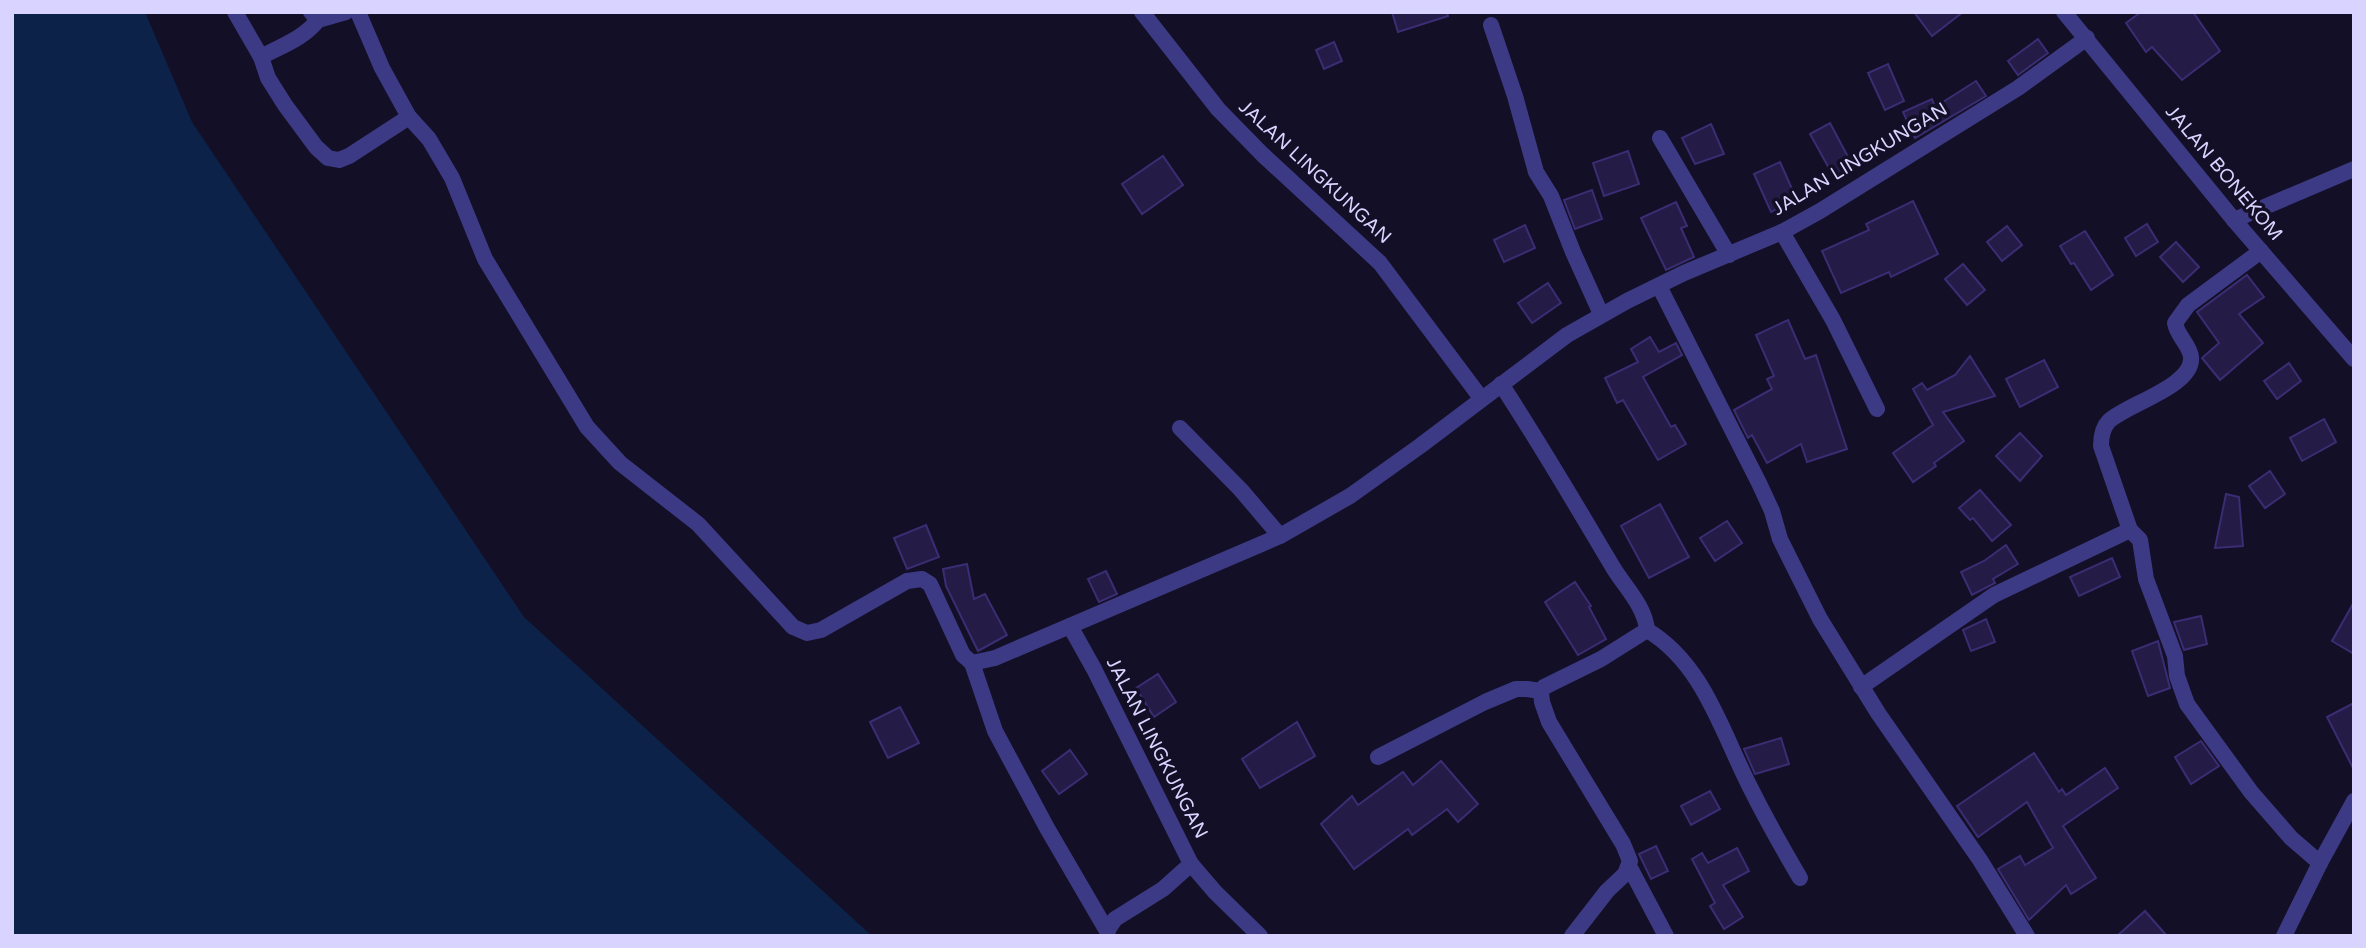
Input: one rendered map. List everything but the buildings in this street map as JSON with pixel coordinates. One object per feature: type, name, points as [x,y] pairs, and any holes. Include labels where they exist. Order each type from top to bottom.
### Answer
[{"type":"street","points":[[235,12],[261,57],[268,78],[285,105],[316,147],[328,158],[339,160],[349,156],[409,117]]},
{"type":"street","points":[[261,57],[310,30],[315,16],[346,12]]},
{"type":"street","points":[[358,12],[382,68],[409,117],[429,139],[452,178],[485,259],[587,427],[620,463],[698,524],[793,627],[807,633],[821,630],[907,581],[922,579],[930,584],[963,656],[972,663],[995,731],[1107,934]]},
{"type":"street","name":"JALAN LINGKUNGAN","points":[[1142,12],[1218,109],[1262,154],[1380,263],[1481,398]]},
{"type":"street","name":"JALAN BONEKOM","points":[[2064,12],[2234,220],[2354,359]]},
{"type":"street","points":[[1491,25],[1515,96],[1536,172],[1546,185],[1601,314]]},
{"type":"street","name":"JALAN LINGKUNGAN","points":[[972,663],[981,663],[1280,536],[1350,496],[1567,335],[1601,314],[1782,232],[1863,186],[2018,88],[2087,38]]},
{"type":"street","points":[[1660,138],[1730,255]]},
{"type":"street","points":[[2234,220],[2354,169]]},
{"type":"street","points":[[1782,232],[1833,320],[1877,409]]},
{"type":"street","points":[[2261,251],[2189,305],[2175,323],[2191,358],[2190,369],[2180,380],[2109,421],[2102,433],[2101,446],[2130,530],[2140,540],[2146,579],[2175,656],[2177,676],[2188,704],[2251,792],[2291,838],[2320,863]]},
{"type":"street","points":[[1659,286],[1759,483],[1772,511],[1780,539],[1820,619],[1861,687],[1980,860],[2027,936]]},
{"type":"street","points":[[1501,384],[1643,612],[1647,630],[1660,638],[1682,660],[1715,710],[1750,788],[1800,878]]},
{"type":"street","points":[[1180,428],[1280,536]]},
{"type":"street","points":[[1861,687],[1994,595],[2130,530]]},
{"type":"street","name":"JALAN LINGKUNGAN","points":[[1070,626],[1191,864],[1163,888],[1115,919],[1107,934]]},
{"type":"street","points":[[1572,936],[1607,891],[1625,874],[1629,866],[1629,855],[1549,722],[1541,691],[1544,687],[1601,659],[1647,630]]},
{"type":"street","points":[[1378,757],[1496,698],[1516,690],[1541,691]]},
{"type":"street","points":[[2284,936],[2354,802]]},
{"type":"street","points":[[1191,864],[1260,936]]},
{"type":"street","points":[[1629,866],[1666,936]]},
{"type":"water","points":[[12,12],[145,12],[192,122],[524,617],[872,936],[12,936]]}]
